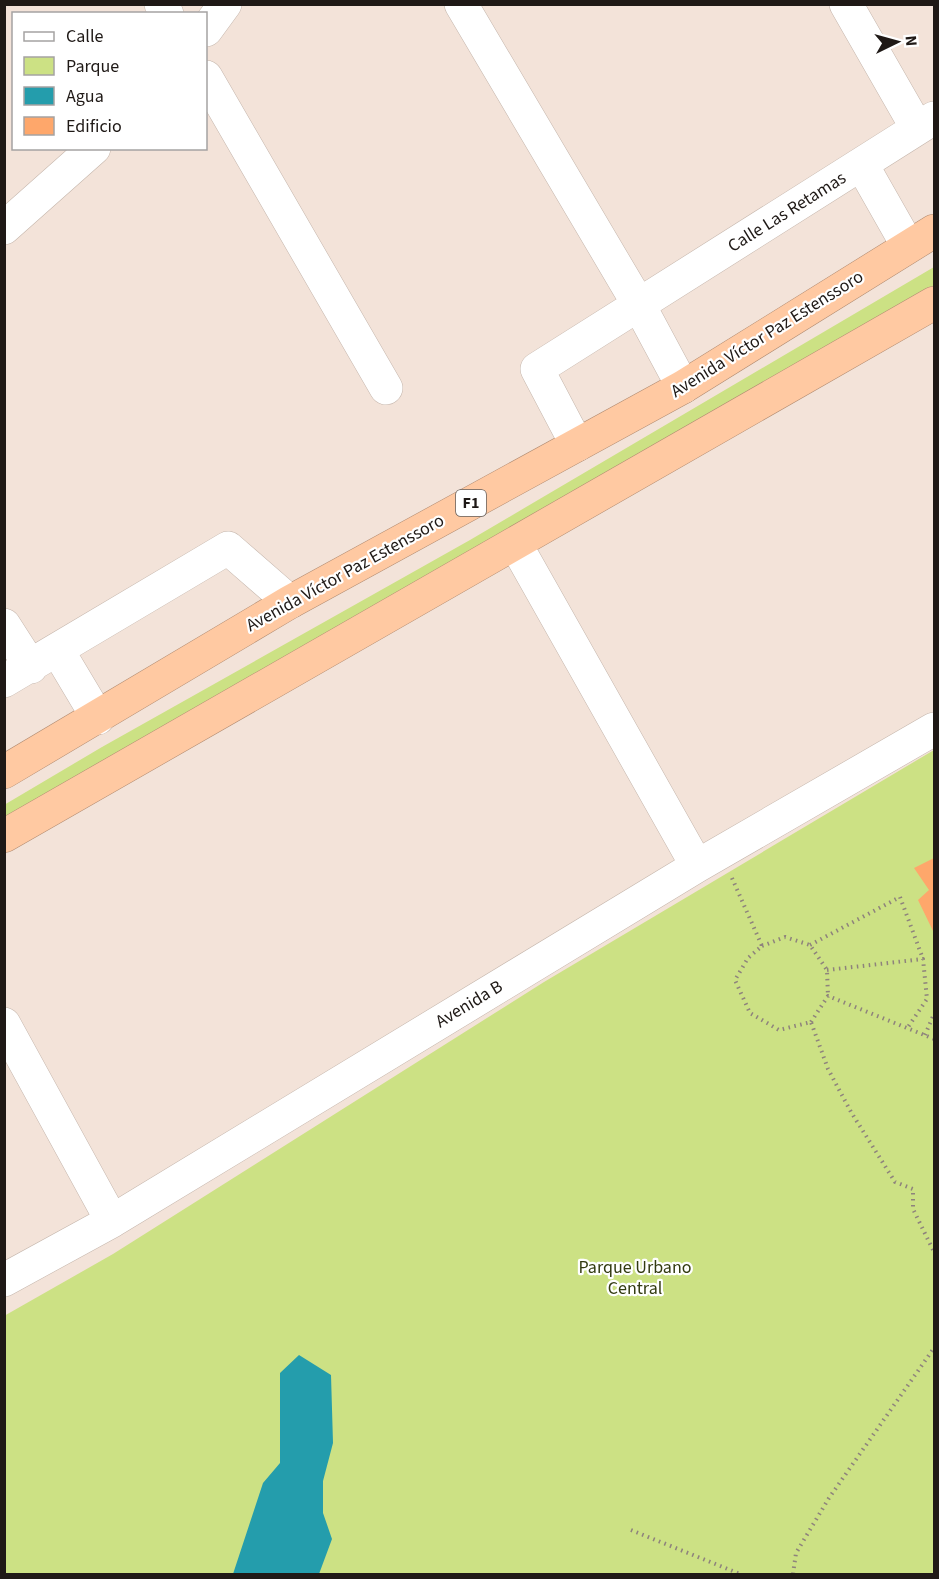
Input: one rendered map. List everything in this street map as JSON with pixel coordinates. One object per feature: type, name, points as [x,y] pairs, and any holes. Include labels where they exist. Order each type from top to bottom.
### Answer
[{"type":"highway","name":"Avenida Víctor Paz Estenssoro","points":[[4,772],[290,602],[684,387],[921,239]]},
{"type":"highway","points":[[4,836],[516,545],[934,303]]},
{"type":"street","points":[[207,29],[225,4]]},
{"type":"street","points":[[461,4],[639,305],[684,387]]},
{"type":"street","points":[[846,4],[926,123]]},
{"type":"street","points":[[207,79],[386,388]]},
{"type":"street","name":"Calle Las Retamas","points":[[578,445],[537,369],[926,123]]},
{"type":"street","points":[[7,222],[92,150]]},
{"type":"street","points":[[862,165],[921,239]]},
{"type":"street","points":[[516,545],[697,866]]},
{"type":"street","points":[[31,666],[228,548],[290,602]]},
{"type":"street","points":[[4,625],[31,666],[98,718]]},
{"type":"street","name":"Avenida B","points":[[4,1280],[112,1221],[697,866],[934,729]]},
{"type":"street","points":[[4,1024],[112,1221]]},
{"type":"path","points":[[729,871],[762,946]]},
{"type":"path","points":[[810,945],[900,897],[923,959],[927,999],[908,1027]]},
{"type":"path","points":[[785,937],[810,945],[827,970],[828,996],[811,1022],[779,1030],[750,1013],[735,980],[748,958],[762,946],[785,937]]},
{"type":"path","points":[[827,970],[923,959]]},
{"type":"path","points":[[828,996],[934,1039]]},
{"type":"path","points":[[925,1035],[934,1014]]},
{"type":"path","points":[[811,1022],[828,1069],[864,1132],[895,1182],[913,1189],[913,1209],[934,1252]]},
{"type":"path","points":[[793,1575],[796,1554],[829,1498],[934,1348]]},
{"type":"path","points":[[631,1530],[740,1575]]},
{"type":"green space","points":[[934,267],[934,286],[543,518],[5,824],[4,805],[102,747],[470,540]]},
{"type":"green space","name":"Parque Urbano Central","points":[[934,750],[934,1574],[5,1574],[4,1316],[113,1254],[544,982]]},
{"type":"water","points":[[299,1355],[331,1375],[333,1443],[323,1481],[323,1513],[332,1539],[319,1574],[233,1574],[263,1483],[280,1463],[280,1373]]},
{"type":"building","points":[[934,858],[934,933],[918,900],[929,890],[914,868]]}]
